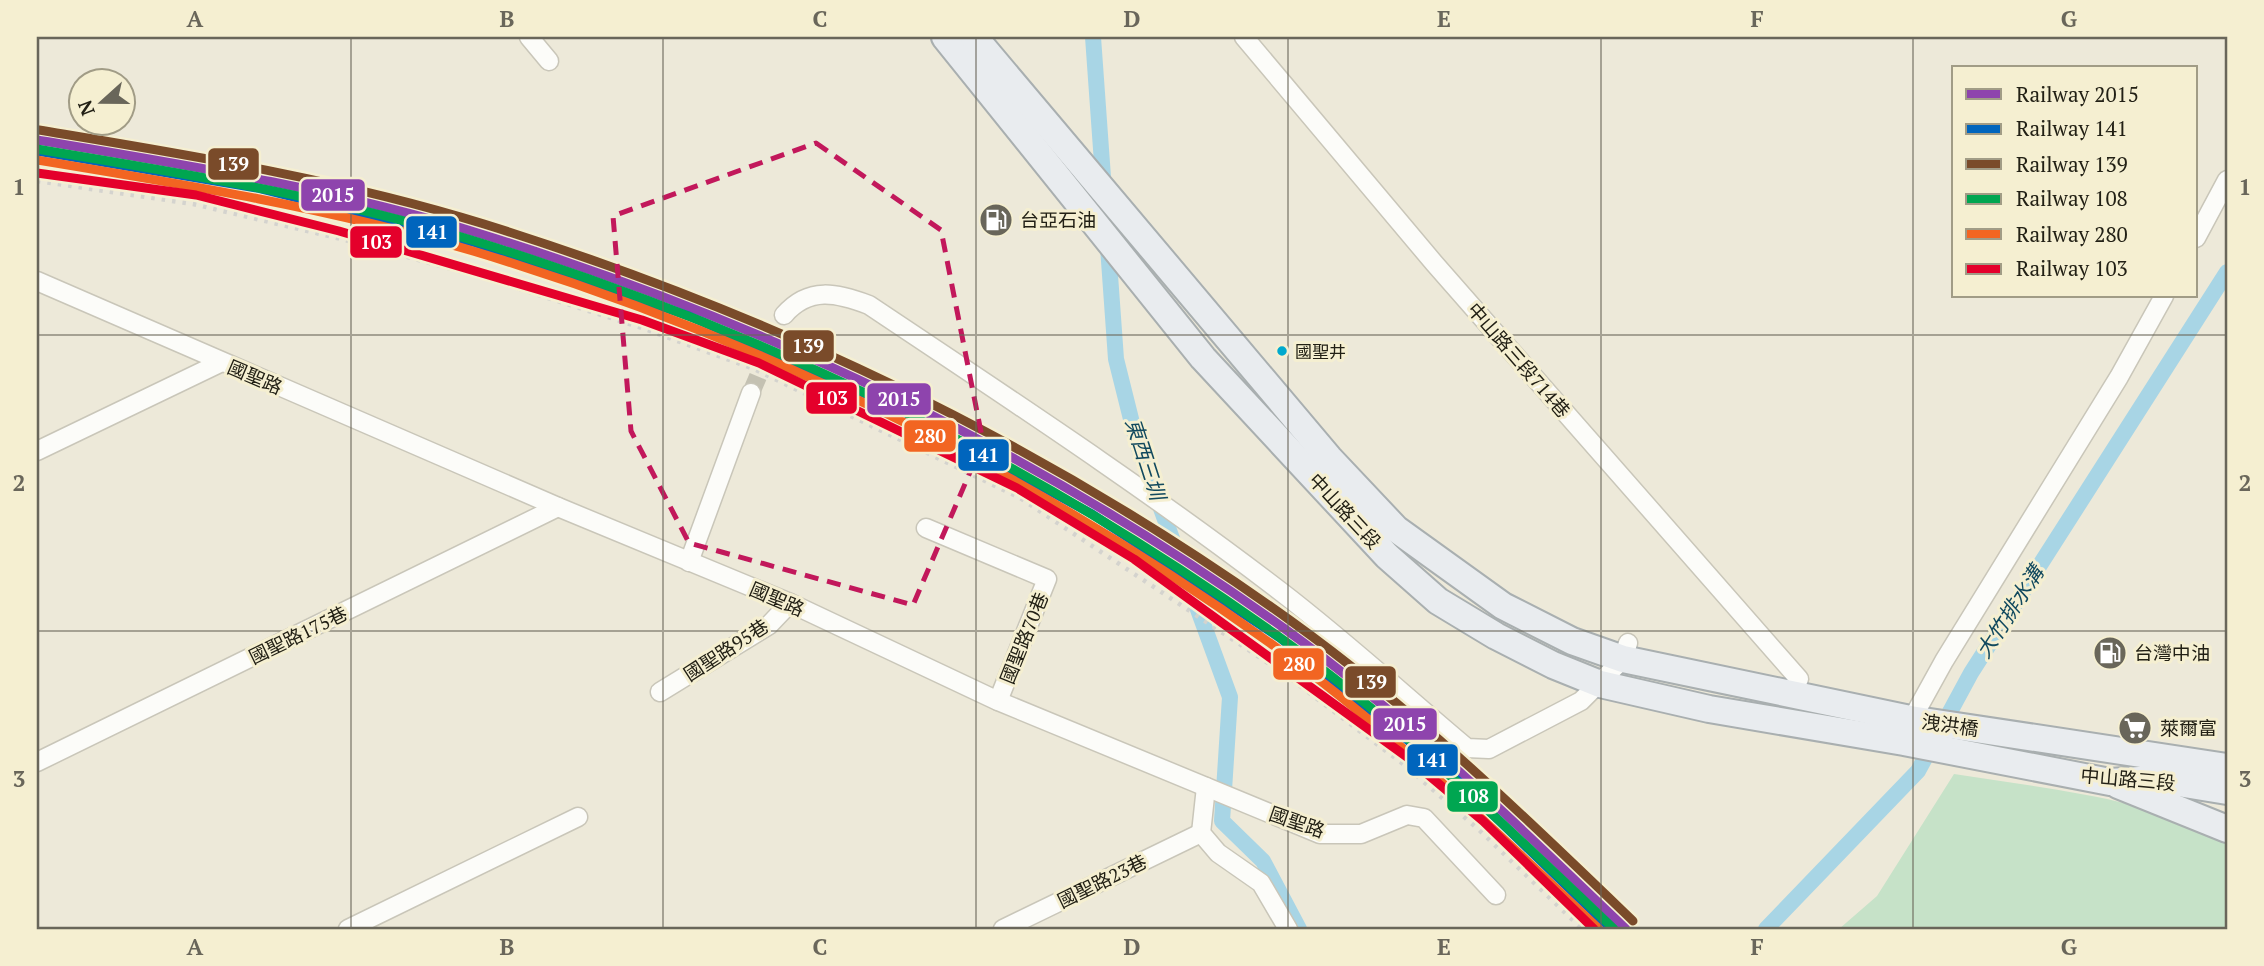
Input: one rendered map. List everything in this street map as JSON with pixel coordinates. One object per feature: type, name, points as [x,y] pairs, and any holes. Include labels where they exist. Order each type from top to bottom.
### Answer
[{"type":"main road","name":"中山路三段","points":[[945,37],[1198,363],[1387,556],[1438,601],[1542,659],[1600,684],[1709,709],[1910,728]]},
{"type":"main road","name":"中山路三段","points":[[974,37],[1233,332],[1329,458],[1396,529],[1503,606],[1572,640],[1625,651],[1910,728]]},
{"type":"main road","points":[[1198,363],[1233,332]]},
{"type":"main road","name":"洩洪橋","points":[[1910,728],[1994,731]]},
{"type":"main road","name":"洩洪橋","points":[[1910,728],[1989,757]]},
{"type":"main road","name":"中山路三段","points":[[1994,731],[2227,767]]},
{"type":"main road","name":"中山路三段","points":[[1989,757],[2110,782],[2154,779],[2227,791]]},
{"type":"main road","points":[[2110,782],[2227,829]]},
{"type":"street","points":[[530,37],[549,61]]},
{"type":"street","name":"中山路三段714巷","points":[[1244,37],[1443,273],[1800,679]]},
{"type":"street","points":[[2198,234],[2227,180]]},
{"type":"street","name":"國聖路","points":[[37,281],[558,507],[789,603],[998,701],[1320,834],[1361,834],[1407,815],[1424,818],[1496,895]]},
{"type":"street","points":[[785,315],[809,296],[826,293],[869,305],[1108,464],[1189,523],[1282,593],[1467,748],[1489,749],[1581,701],[1600,684],[1625,651]]},
{"type":"street","points":[[1910,728],[2119,377],[2163,298]]},
{"type":"street","points":[[37,451],[222,362]]},
{"type":"street","points":[[689,562],[751,393]]},
{"type":"street","name":"國聖路175巷","points":[[37,762],[558,507]]},
{"type":"street","name":"國聖路70巷","points":[[926,528],[1047,579],[998,701]]},
{"type":"street","name":"國聖路95巷","points":[[660,692],[769,625],[789,603]]},
{"type":"street","points":[[1206,787],[1201,833],[1218,853],[1261,883],[1288,929]]},
{"type":"street","points":[[348,929],[578,817]]},
{"type":"street","name":"國聖路23巷","points":[[1003,929],[1201,833]]},
{"type":"highlighted area","points":[[816,143],[941,230],[983,442],[913,605],[689,543],[631,431],[613,216]]},
{"type":"green space","points":[[1954,774],[2094,796],[2128,804],[2162,813],[2227,839],[2227,929],[1839,929],[1877,896]]},
{"type":"waterway","name":"東西三圳","points":[[1093,37],[1116,359],[1137,443],[1230,697],[1222,821],[1263,861],[1299,929]]},
{"type":"waterway","name":"大竹排水溝","points":[[1766,929],[1918,771],[1971,673],[2227,272]]},
{"type":"tunnel","points":[[751,393],[784,315]]},
{"type":"railway","points":[[37,181],[193,204],[337,238],[485,278],[639,327],[754,369],[1020,498],[1283,673],[1403,764],[1478,829],[1582,929]]},
{"type":"rail line","name":"139","points":[[39,130],[319,181],[484,224],[697,299],[904,390],[1102,497],[1198,557],[1291,621],[1425,727],[1510,803],[1633,921]]},
{"type":"rail line","name":"2015","points":[[37,140],[316,191],[481,234],[588,269],[693,309],[797,352],[899,399],[1097,506],[1192,565],[1285,629],[1418,735],[1503,811],[1626,929]]},
{"type":"rail line","name":"108","points":[[37,149],[314,199],[478,242],[584,277],[688,316],[791,359],[892,406],[991,457],[1088,512],[1183,571],[1275,634],[1407,738],[1614,929]]},
{"type":"rail line","name":"141","points":[[37,151],[257,188],[476,243],[689,316],[895,407],[1092,514],[1280,638],[1456,779],[1611,929]]},
{"type":"rail line","name":"280","points":[[37,160],[311,210],[473,251],[579,285],[683,324],[786,367],[887,414],[987,465],[1084,521],[1178,580],[1270,643],[1398,744],[1599,929]]},
{"type":"rail line","name":"103","points":[[37,173],[196,195],[339,231],[642,320],[759,363],[1017,488],[1134,559],[1407,757],[1483,821],[1594,929]]},
{"type":"place","name":"台亞石油","points":[[996,220]]},
{"type":"place","name":"國聖井","points":[[1282,351]]},
{"type":"place","name":"台灣中油","points":[[2110,653]]},
{"type":"place","name":"萊爾富","points":[[2135,728]]}]
